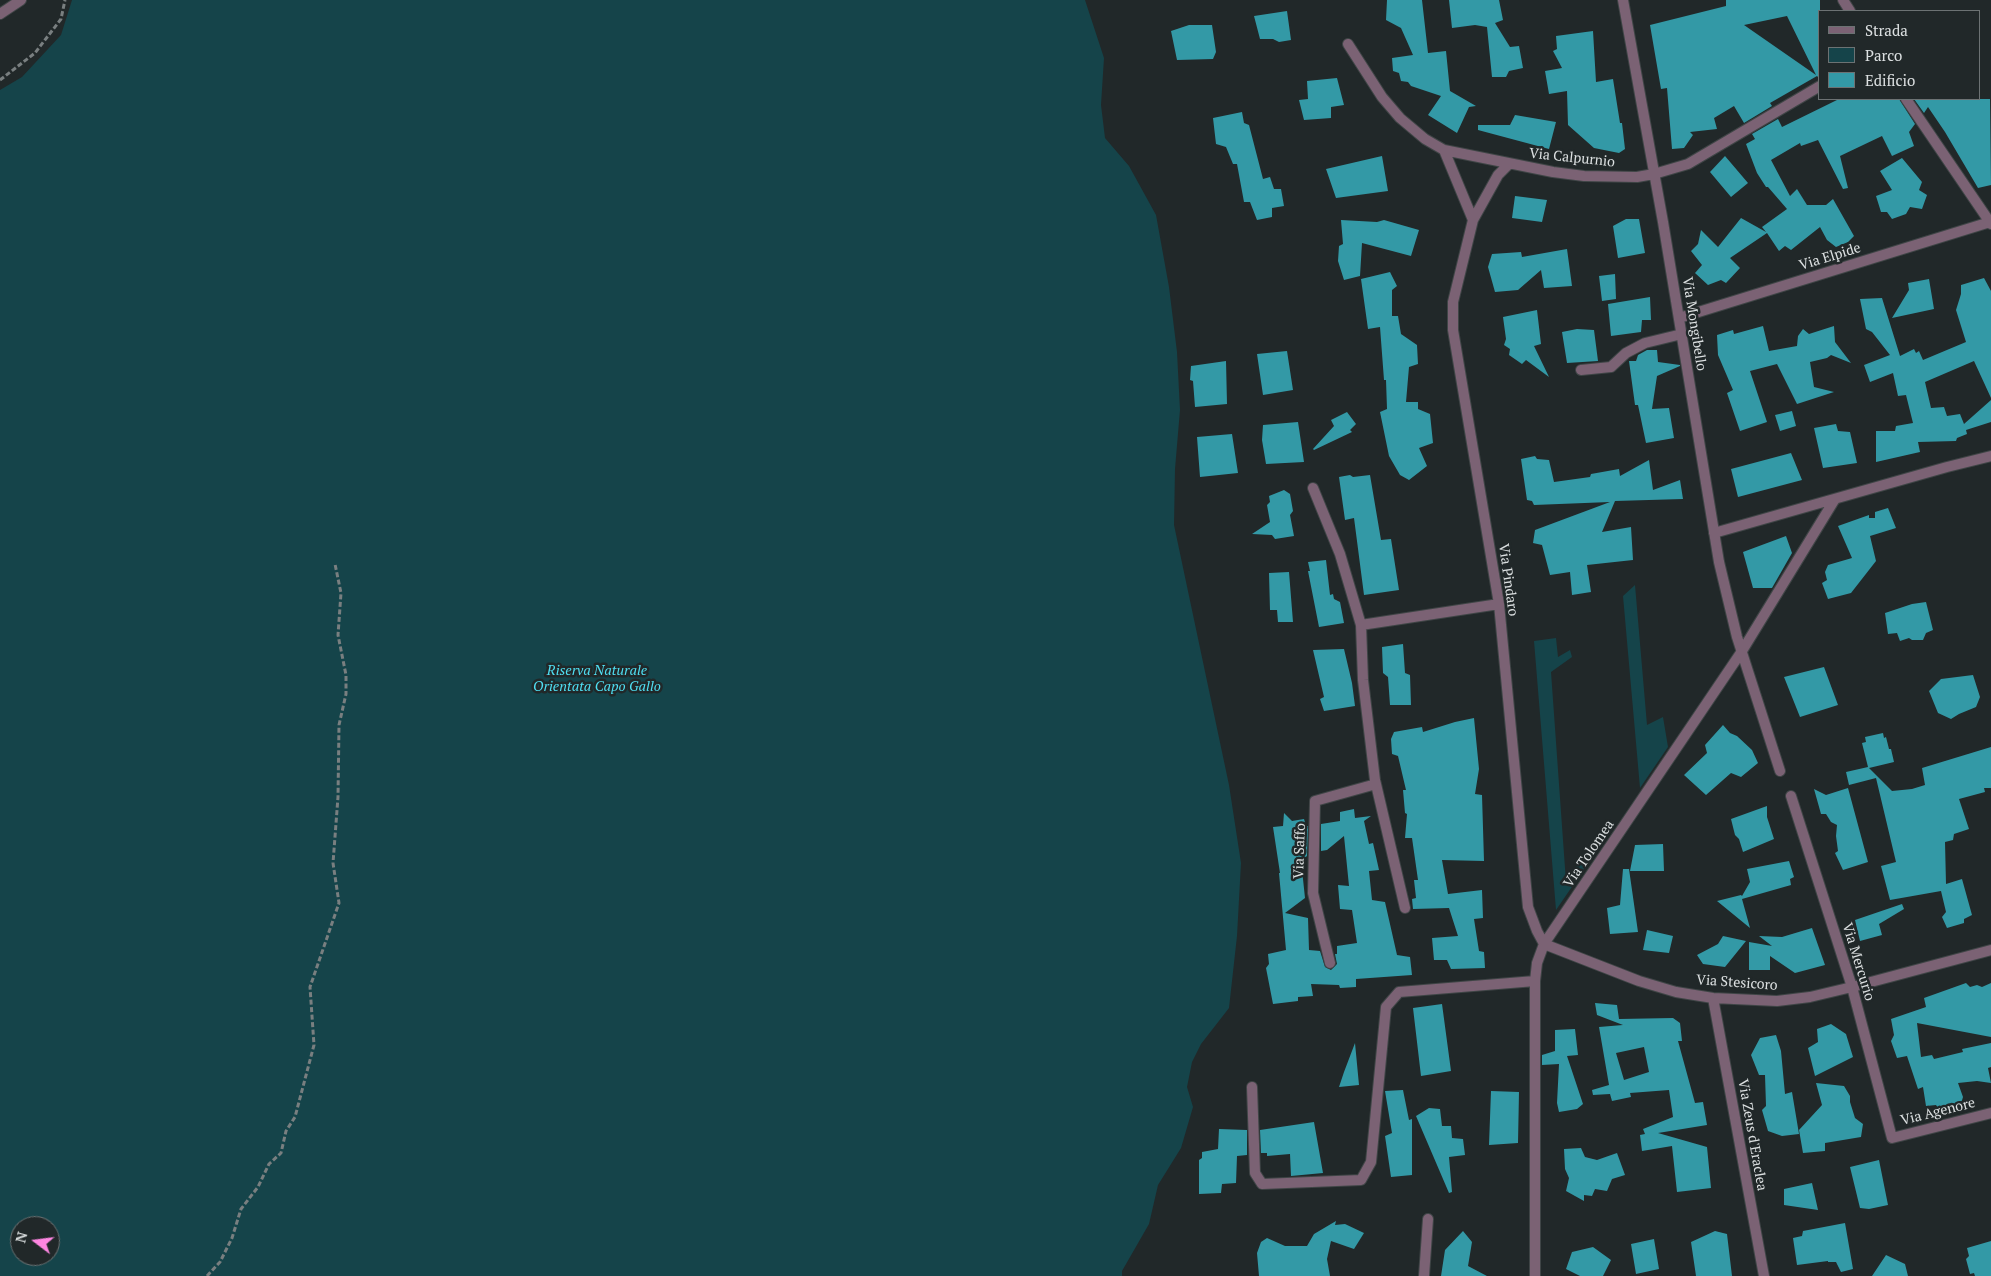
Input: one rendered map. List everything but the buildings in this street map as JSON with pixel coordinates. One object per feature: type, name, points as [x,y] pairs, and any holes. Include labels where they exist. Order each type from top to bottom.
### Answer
[{"type":"street","points":[[0,14],[21,0]]},
{"type":"street","name":"Via Mongibello","points":[[1623,0],[1682,334],[1719,562],[1742,651],[1780,771]]},
{"type":"street","name":"Via Calpurnio","points":[[1348,44],[1382,97],[1400,118],[1426,139],[1444,150],[1509,164],[1584,176],[1613,177],[1654,174],[1688,164],[1818,87]]},
{"type":"street","points":[[1907,100],[1990,223]]},
{"type":"street","points":[[1444,150],[1473,220]]},
{"type":"street","name":"Via Pindaro","points":[[1509,164],[1498,176],[1473,220],[1454,302],[1453,330],[1499,604],[1528,907],[1544,944]]},
{"type":"street","name":"Via Elpide","points":[[1679,318],[1990,223]]},
{"type":"street","points":[[1581,370],[1611,367],[1626,354],[1646,343],[1682,334]]},
{"type":"street","points":[[1714,533],[1991,456]]},
{"type":"street","points":[[1313,488],[1340,554],[1361,625],[1363,680],[1376,784],[1406,908]]},
{"type":"street","name":"Via Tolomea","points":[[1534,1276],[1535,981],[1537,963],[1544,944],[1742,651],[1835,499]]},
{"type":"street","points":[[1361,625],[1499,604]]},
{"type":"street","name":"Via Saffo","points":[[1330,963],[1313,893],[1315,801],[1376,784]]},
{"type":"street","name":"Via Mercurio","points":[[1790,796],[1852,987],[1892,1138]]},
{"type":"street","name":"Via Stesicoro","points":[[1544,944],[1639,981],[1676,992],[1713,998],[1776,1001],[1810,997],[1991,950]]},
{"type":"street","points":[[1252,1087],[1255,1173],[1262,1184],[1361,1180],[1371,1162],[1386,1007],[1399,992],[1535,981]]},
{"type":"street","name":"Via Zeus d'Eraclea","points":[[1713,998],[1764,1276]]},
{"type":"street","name":"Via Agenore","points":[[1892,1138],[1991,1113]]},
{"type":"street","points":[[1424,1276],[1428,1218]]},
{"type":"path","points":[[0,80],[35,53],[61,19],[65,0]]},
{"type":"path","points":[[207,1276],[220,1262],[232,1238],[242,1209],[258,1187],[269,1164],[281,1153],[286,1131],[295,1117],[314,1045],[310,987],[338,903],[334,863],[338,797],[339,725],[346,694],[346,675],[338,634],[341,593],[335,564]]},
{"type":"green space","name":"Riserva Naturale Orientata Capo Gallo","points":[[72,0],[1085,0],[1104,58],[1101,105],[1105,138],[1129,166],[1156,215],[1169,287],[1177,352],[1180,410],[1175,469],[1174,525],[1229,785],[1241,863],[1237,936],[1229,1008],[1201,1044],[1192,1062],[1187,1087],[1193,1107],[1181,1148],[1158,1185],[1149,1224],[1122,1271],[1122,1276],[0,1276],[0,90],[22,77],[61,35]]},
{"type":"green space","points":[[1635,585],[1647,725],[1663,717],[1668,747],[1640,788],[1623,596]]},
{"type":"green space","points":[[1556,638],[1558,657],[1570,650],[1572,657],[1551,672],[1566,882],[1583,857],[1589,862],[1556,910],[1534,641]]}]
